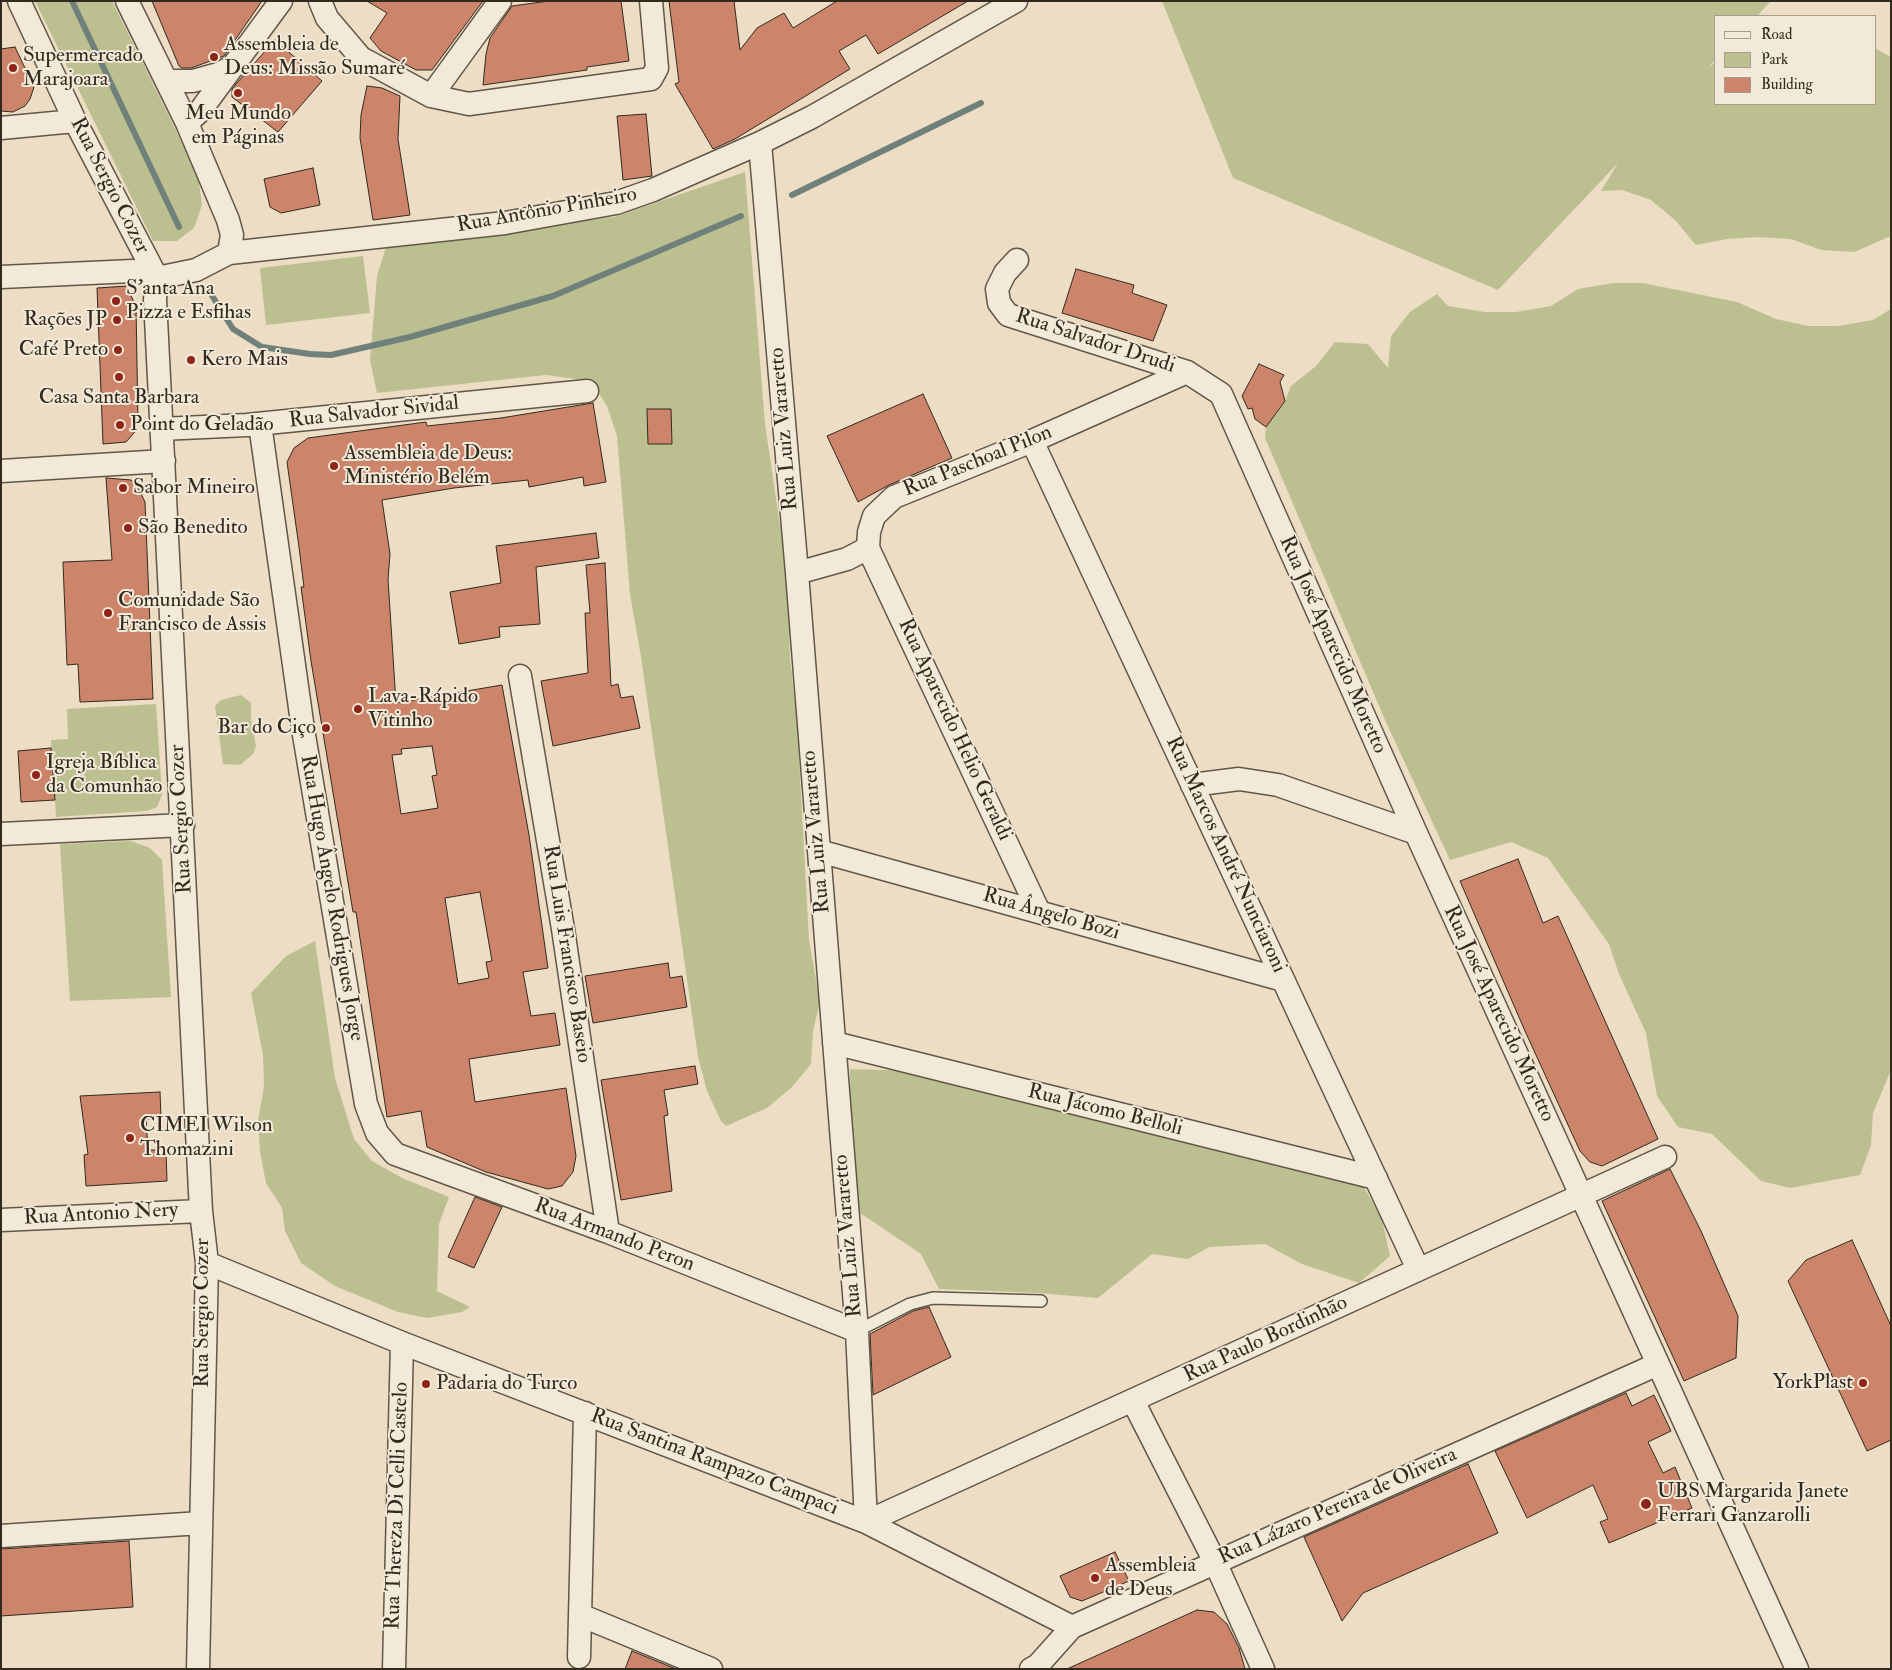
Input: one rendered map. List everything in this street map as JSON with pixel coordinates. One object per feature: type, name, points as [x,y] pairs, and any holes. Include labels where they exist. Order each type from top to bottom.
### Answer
[{"type":"street","name":"Rua Sergio Cozer","points":[[19,1],[75,121],[157,278],[155,299],[161,429],[201,1211],[207,1263],[198,1669]]},
{"type":"street","points":[[127,1],[187,123],[228,220],[232,235],[229,253]]},
{"type":"street","points":[[187,123],[200,111],[281,1]]},
{"type":"street","points":[[320,1],[327,18],[361,58],[431,96],[469,104],[651,79],[657,68],[651,1]]},
{"type":"street","points":[[431,96],[500,1]]},
{"type":"street","name":"Rua Antônio Pinheiro","points":[[157,278],[196,270],[229,253],[505,223],[616,203],[653,190],[760,143],[812,117],[1016,1]]},
{"type":"street","points":[[167,81],[193,81],[234,66]]},
{"type":"street","points":[[1,128],[75,121]]},
{"type":"street","name":"Rua Luiz Vararetto","points":[[760,143],[797,573],[857,1331],[866,1522]]},
{"type":"street","name":"Rua Salvador Drudi","points":[[1017,260],[1005,273],[997,289],[999,303],[1008,315],[1187,372]]},
{"type":"street","points":[[1,277],[133,271],[157,278]]},
{"type":"street","name":"Rua Paschoal Pilon","points":[[868,548],[869,532],[874,516],[894,497],[1032,441],[1187,372]]},
{"type":"street","name":"Rua José Aparecido Moretto","points":[[1187,372],[1221,394],[1416,833],[1797,1669]]},
{"type":"street","name":"Rua Salvador Sividal","points":[[161,429],[260,424],[587,391]]},
{"type":"street","name":"Rua Hugo Ângelo Rodrigues Jorge","points":[[260,424],[303,729],[366,1104],[377,1133]]},
{"type":"street","name":"Rua Marcos André Nunciaroni","points":[[1032,441],[1418,1269]]},
{"type":"street","points":[[1,471],[164,461]]},
{"type":"street","points":[[797,573],[847,560],[868,548]]},
{"type":"street","name":"Rua Aparecido Helio Geraldi","points":[[868,548],[1039,912]]},
{"type":"street","name":"Rua Luis Francisco Baseio","points":[[520,676],[563,929],[608,1232]]},
{"type":"street","points":[[1192,785],[1239,780],[1278,785],[1416,833]]},
{"type":"street","points":[[1,834],[182,825]]},
{"type":"street","name":"Rua Ângelo Bozi","points":[[819,851],[1283,980]]},
{"type":"street","name":"Rua Jácomo Belloli","points":[[834,1043],[1376,1178]]},
{"type":"street","name":"Rua Armando Peron","points":[[377,1133],[396,1154],[608,1232],[857,1331]]},
{"type":"street","name":"Rua Paulo Bordinhão","points":[[866,1522],[1665,1157]]},
{"type":"street","name":"Rua Antonio Nery","points":[[1,1220],[201,1211]]},
{"type":"street","name":"Rua Santina Rampazo Campaci","points":[[207,1263],[402,1343],[866,1522],[1072,1627]]},
{"type":"street","name":"Rua Thereza Di Celli Castelo","points":[[394,1669],[402,1343]]},
{"type":"street","name":"Rua Lázaro Pereira de Oliveira","points":[[1031,1669],[1038,1665],[1072,1627],[1658,1364]]},
{"type":"street","points":[[1134,1401],[1215,1562],[1263,1669]]},
{"type":"street","points":[[579,1657],[585,1413]]},
{"type":"street","points":[[1,1530],[1,1536],[201,1522]]},
{"type":"street","points":[[580,1615],[711,1669]]},
{"type":"lane","points":[[857,1331],[910,1304],[933,1298],[1041,1301]]},
{"type":"green space","points":[[35,1],[112,1],[198,175],[202,205],[194,228],[177,241],[153,241]]},
{"type":"green space","points":[[1162,1],[1771,1],[1758,15],[1714,15],[1714,61],[1708,68],[1714,64],[1714,105],[1877,105],[1877,50],[1891,57],[1891,236],[1854,252],[1821,250],[1791,239],[1759,237],[1727,239],[1696,245],[1675,220],[1651,200],[1622,190],[1601,191],[1618,163],[1498,290],[1233,178]]},
{"type":"green space","points":[[745,172],[765,424],[787,573],[790,658],[797,721],[809,940],[820,1002],[813,1031],[811,1064],[791,1088],[767,1108],[726,1126],[721,1121],[707,1091],[698,1057],[641,657],[630,594],[617,436],[607,406],[591,381],[546,375],[377,393],[370,360],[377,276],[387,244],[614,217]]},
{"type":"green space","points":[[363,256],[370,313],[266,325],[260,268]]},
{"type":"green space","points":[[1613,283],[1643,283],[1737,302],[1776,319],[1808,326],[1838,326],[1873,320],[1891,309],[1891,1070],[1873,1113],[1871,1145],[1860,1175],[1790,1188],[1761,1181],[1712,1134],[1678,1127],[1657,1096],[1646,1033],[1619,974],[1609,944],[1548,858],[1511,842],[1450,860],[1385,720],[1265,438],[1266,427],[1285,401],[1291,386],[1316,366],[1335,342],[1368,344],[1388,368],[1391,336],[1410,312],[1437,294],[1448,306],[1485,312],[1516,312],[1551,306],[1578,289]]},
{"type":"green space","points":[[241,695],[251,703],[251,720],[256,746],[253,754],[240,765],[223,764],[215,706],[221,700]]},
{"type":"green space","points":[[156,704],[162,795],[157,807],[147,811],[56,817],[51,740],[68,739],[67,709]]},
{"type":"green space","points":[[131,841],[150,848],[162,860],[171,997],[70,1001],[60,844]]},
{"type":"green space","points":[[315,941],[335,1078],[354,1139],[372,1161],[402,1178],[449,1197],[439,1224],[437,1291],[470,1307],[462,1312],[427,1318],[398,1312],[335,1286],[301,1263],[285,1231],[282,1208],[266,1183],[260,1152],[258,1120],[264,1087],[263,1055],[251,993],[286,956]]},
{"type":"green space","points":[[850,1069],[919,1071],[1361,1182],[1382,1219],[1390,1256],[1359,1283],[1302,1264],[1265,1244],[1209,1247],[1188,1259],[1152,1254],[1098,1298],[1038,1293],[939,1289],[921,1254],[857,1211],[851,1169]]},
{"type":"building","points":[[152,1],[262,1],[224,56],[191,68],[182,68],[179,66]]},
{"type":"building","points":[[367,1],[483,1],[432,70],[416,70],[381,51],[370,38],[387,13]]},
{"type":"building","points":[[549,1],[621,1],[629,61],[587,67],[587,70],[483,85],[486,54],[490,38],[512,6]]},
{"type":"building","points":[[669,1],[734,1],[740,50],[757,28],[784,13],[793,28],[837,1],[968,1],[878,54],[866,35],[839,51],[850,69],[735,139],[713,149],[675,84],[679,82]]},
{"type":"building","points":[[275,40],[322,81],[278,132],[232,97],[232,89]]},
{"type":"building","name":"Supermercado Marajoara","points":[[15,47],[34,87],[30,99],[25,106],[13,112],[1,111],[1,49]]},
{"type":"building","points":[[367,86],[382,88],[400,96],[398,139],[410,215],[373,220],[360,138],[361,115]]},
{"type":"building","points":[[646,114],[652,176],[623,180],[617,116]]},
{"type":"building","points":[[313,168],[320,205],[281,213],[270,207],[264,179]]},
{"type":"building","points":[[1076,269],[1134,285],[1132,293],[1167,305],[1153,341],[1062,313]]},
{"type":"building","points":[[127,286],[136,307],[138,422],[134,433],[126,442],[103,444],[97,288]]},
{"type":"building","points":[[1259,364],[1284,375],[1280,382],[1285,401],[1266,427],[1255,419],[1252,408],[1248,409],[1242,396]]},
{"type":"building","points":[[923,394],[952,458],[889,485],[858,502],[827,436]]},
{"type":"building","points":[[593,403],[606,482],[584,486],[583,477],[529,487],[528,480],[454,488],[382,500],[390,554],[388,579],[396,703],[502,685],[529,835],[548,968],[523,972],[531,1016],[555,1013],[560,1045],[469,1059],[475,1102],[566,1088],[576,1156],[573,1172],[562,1186],[548,1189],[486,1172],[427,1147],[421,1111],[387,1117],[356,912],[353,912],[311,661],[301,587],[304,587],[287,462],[294,448],[308,438],[426,422],[427,426],[501,418]],"holes":[[[432,746],[437,775],[432,776],[438,808],[401,814],[392,755],[402,754],[401,749]],[[480,892],[492,961],[486,962],[489,978],[458,984],[445,898]]]},
{"type":"building","points":[[647,409],[671,409],[672,444],[648,444]]},
{"type":"building","name":"Comunidade São Francisco de Assis","points":[[106,478],[131,480],[137,485],[145,502],[153,699],[80,702],[78,664],[67,665],[63,562],[112,560]]},
{"type":"building","points":[[596,533],[599,558],[536,567],[540,624],[499,627],[500,637],[459,644],[450,592],[501,583],[496,546]]},
{"type":"building","points":[[605,563],[611,686],[618,684],[621,698],[633,696],[640,728],[553,746],[541,681],[588,673],[585,613],[590,613],[586,565]]},
{"type":"building","name":"Igreja Bíblica da Comunhão","points":[[51,748],[55,800],[21,802],[18,751]]},
{"type":"building","points":[[1518,859],[1543,923],[1558,916],[1658,1139],[1602,1166],[1590,1162],[1580,1151],[1525,1031],[1460,881]]},
{"type":"building","points":[[668,963],[670,978],[682,976],[687,1007],[593,1023],[585,976]]},
{"type":"building","points":[[695,1066],[698,1084],[664,1090],[668,1115],[664,1116],[672,1191],[621,1200],[601,1080]]},
{"type":"building","name":"CIMEI Wilson Thomazini","points":[[160,1092],[161,1118],[146,1119],[148,1150],[166,1150],[167,1181],[86,1186],[84,1155],[88,1154],[80,1096]]},
{"type":"building","points":[[1670,1169],[1701,1231],[1738,1316],[1736,1358],[1684,1381],[1602,1201]]},
{"type":"building","points":[[475,1197],[502,1207],[474,1268],[448,1257]]},
{"type":"building","name":"YorkPlast","points":[[1852,1240],[1891,1326],[1891,1440],[1867,1451],[1788,1281],[1806,1260]]},
{"type":"building","points":[[929,1307],[951,1357],[873,1395],[870,1334],[913,1311]]},
{"type":"building","points":[[1626,1393],[1632,1406],[1654,1395],[1671,1431],[1648,1442],[1663,1473],[1675,1467],[1692,1508],[1609,1543],[1600,1522],[1608,1519],[1593,1485],[1527,1518],[1495,1451]]},
{"type":"building","points":[[1468,1464],[1498,1533],[1363,1593],[1342,1621],[1304,1537]]},
{"type":"building","points":[[129,1541],[133,1607],[1,1616],[1,1549]]},
{"type":"building","points":[[1115,1552],[1129,1581],[1082,1601],[1070,1597],[1060,1576]]},
{"type":"building","points":[[1197,1610],[1214,1612],[1227,1624],[1239,1648],[1245,1669],[1067,1669]]},
{"type":"building","points":[[632,1651],[676,1669],[625,1669]]},
{"type":"waterway","points":[[72,1],[179,227]]},
{"type":"waterway","points":[[792,195],[981,103]]},
{"type":"waterway","points":[[211,294],[233,329],[262,347],[331,355],[410,337],[553,296],[741,216]]},
{"type":"place","name":"Assembleia de Deus: Missão Sumaré","points":[[214,57]]},
{"type":"place","name":"Supermercado Marajoara","points":[[13,68]]},
{"type":"place","name":"Meu Mundo em Páginas","points":[[238,93]]},
{"type":"place","name":"S'anta Ana Pizza e Esfihas","points":[[116,301]]},
{"type":"place","name":"Rações JP","points":[[117,320]]},
{"type":"place","name":"Café Preto","points":[[118,350]]},
{"type":"place","name":"Kero Mais","points":[[191,360]]},
{"type":"place","name":"Casa Santa Barbara","points":[[119,377]]},
{"type":"place","name":"Point do Geladão","points":[[120,425]]},
{"type":"place","name":"Assembleia de Deus: Ministério Belém","points":[[334,466]]},
{"type":"place","name":"Sabor Mineiro","points":[[123,488]]},
{"type":"place","name":"São Benedito","points":[[128,528]]},
{"type":"place","name":"Comunidade São Francisco de Assis","points":[[108,613]]},
{"type":"place","name":"Lava-Rápido Vitinho","points":[[358,709]]},
{"type":"place","name":"Bar do Ciço","points":[[326,728]]},
{"type":"place","name":"Igreja Bíblica da Comunhão","points":[[36,775]]},
{"type":"place","name":"CIMEI Wilson Thomazini","points":[[130,1138]]},
{"type":"place","name":"YorkPlast","points":[[1863,1383]]},
{"type":"place","name":"Padaria do Turco","points":[[426,1384]]},
{"type":"place","name":"UBS Margarida Janete Ferrari Ganzarolli","points":[[1646,1504]]},
{"type":"place","name":"Assembleia de Deus","points":[[1095,1578]]}]
